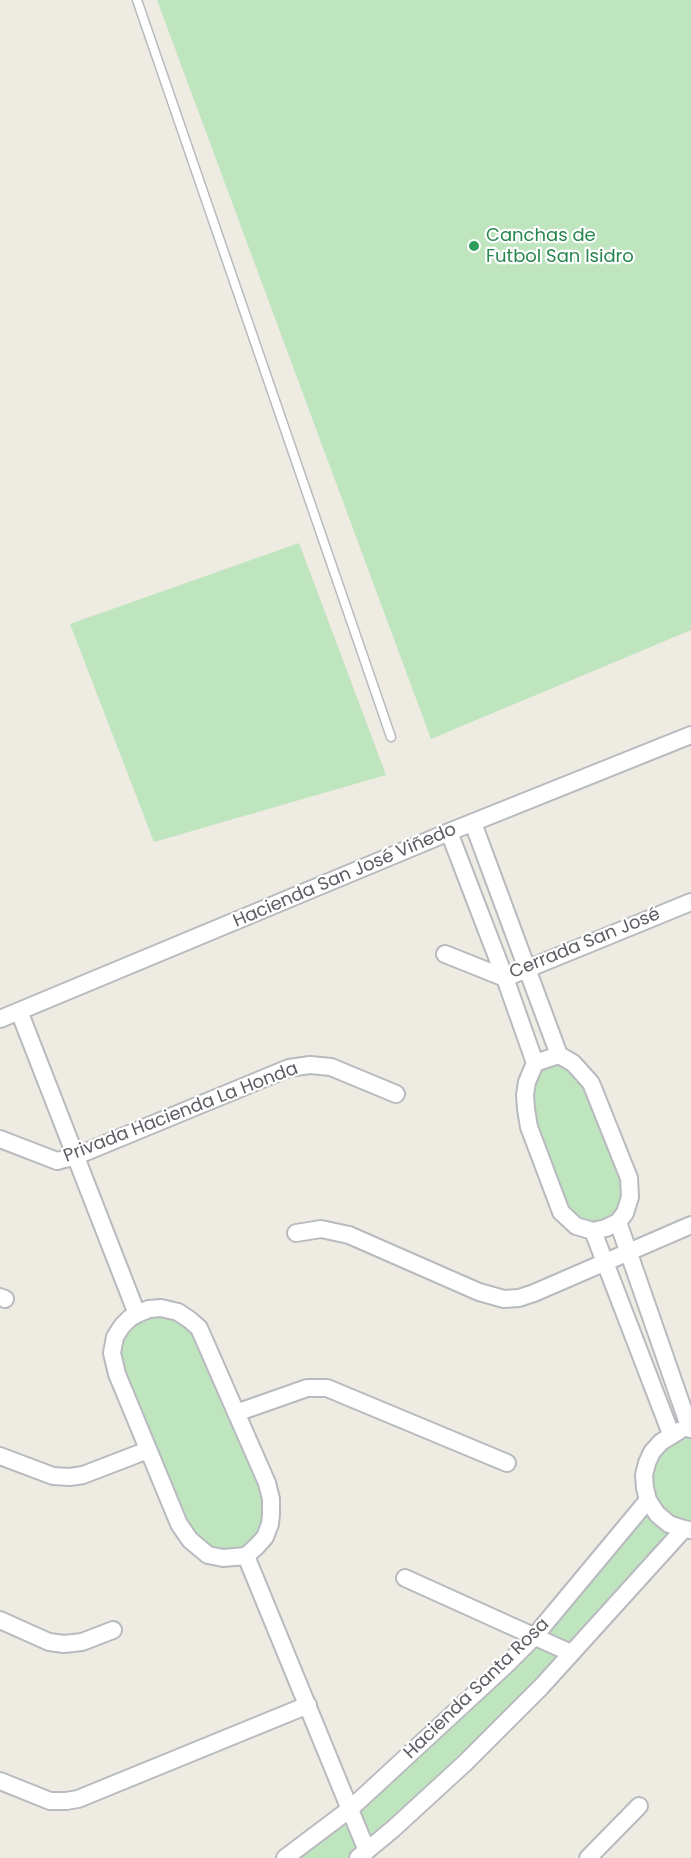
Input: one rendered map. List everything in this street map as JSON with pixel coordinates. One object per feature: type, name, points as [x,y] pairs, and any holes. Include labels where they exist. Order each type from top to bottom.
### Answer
[{"type":"street","name":"Hacienda San José Viñedo","points":[[0,1019],[449,832],[691,735]]},
{"type":"street","points":[[449,832],[535,1063],[527,1082],[525,1109],[561,1212],[576,1226],[593,1231],[606,1228],[618,1222],[625,1212],[630,1197],[629,1178],[591,1083],[573,1063],[559,1055],[473,823]]},
{"type":"street","name":"Cerrada San José","points":[[445,954],[505,978],[691,902]]},
{"type":"street","points":[[19,1011],[137,1314]]},
{"type":"street","points":[[535,1063],[559,1055]]},
{"type":"street","name":"Privada Hacienda La Honda","points":[[0,1139],[57,1161],[76,1156],[289,1068],[310,1065],[331,1067],[396,1094]]},
{"type":"street","points":[[246,1556],[350,1809],[362,1854],[465,1763],[542,1687],[571,1653],[688,1530],[669,1524],[657,1514],[648,1500],[645,1488],[646,1463],[652,1452],[671,1434],[691,1428],[618,1222]]},
{"type":"street","points":[[296,1233],[321,1229],[349,1235],[479,1292],[504,1299],[526,1296],[691,1225]]},
{"type":"street","points":[[593,1231],[671,1434]]},
{"type":"street","points":[[161,1308],[178,1312],[190,1320],[199,1328],[236,1413],[267,1483],[271,1499],[271,1514],[270,1524],[257,1546],[246,1556],[223,1558],[208,1555],[190,1540],[179,1524],[117,1374],[112,1353],[115,1337],[122,1326],[130,1318],[149,1309],[161,1308]]},
{"type":"street","points":[[236,1413],[307,1388],[327,1388],[507,1463]]},
{"type":"street","points":[[0,1456],[53,1476],[70,1477],[82,1475],[148,1450]]},
{"type":"street","name":"Hacienda Santa Rosa","points":[[285,1858],[350,1809],[534,1637],[648,1500]]},
{"type":"street","points":[[405,1578],[571,1653]]},
{"type":"street","points":[[0,1620],[49,1642],[64,1644],[82,1642],[113,1630]]},
{"type":"street","points":[[0,1781],[50,1801],[78,1799],[308,1705]]},
{"type":"street","points":[[588,1858],[639,1806]]},
{"type":"lane","points":[[137,0],[391,737]]},
{"type":"green space","name":"Canchas de Futbol San Isidro","points":[[157,0],[691,0],[691,630],[431,739]]},
{"type":"green space","points":[[299,543],[386,775],[154,842],[70,624]]},
{"type":"green space","points":[[553,1061],[569,1066],[589,1086],[627,1178],[617,1217],[592,1226],[566,1213],[532,1126],[531,1083],[538,1067]]},
{"type":"green space","points":[[160,1312],[195,1330],[265,1487],[269,1511],[252,1545],[239,1550],[222,1554],[203,1547],[181,1522],[120,1371],[119,1336],[130,1323]]},
{"type":"green space","points":[[684,1436],[691,1436],[691,1526],[675,1522],[654,1499],[652,1468],[659,1454],[670,1443]]},
{"type":"green space","points":[[647,1507],[678,1530],[569,1648],[540,1636]]},
{"type":"green space","points":[[534,1644],[564,1655],[460,1762],[369,1844],[357,1811]]},
{"type":"green space","points":[[349,1815],[362,1849],[350,1858],[291,1858]]},
{"type":"place","name":"Canchas de Futbol San Isidro","points":[[474,246]]}]
